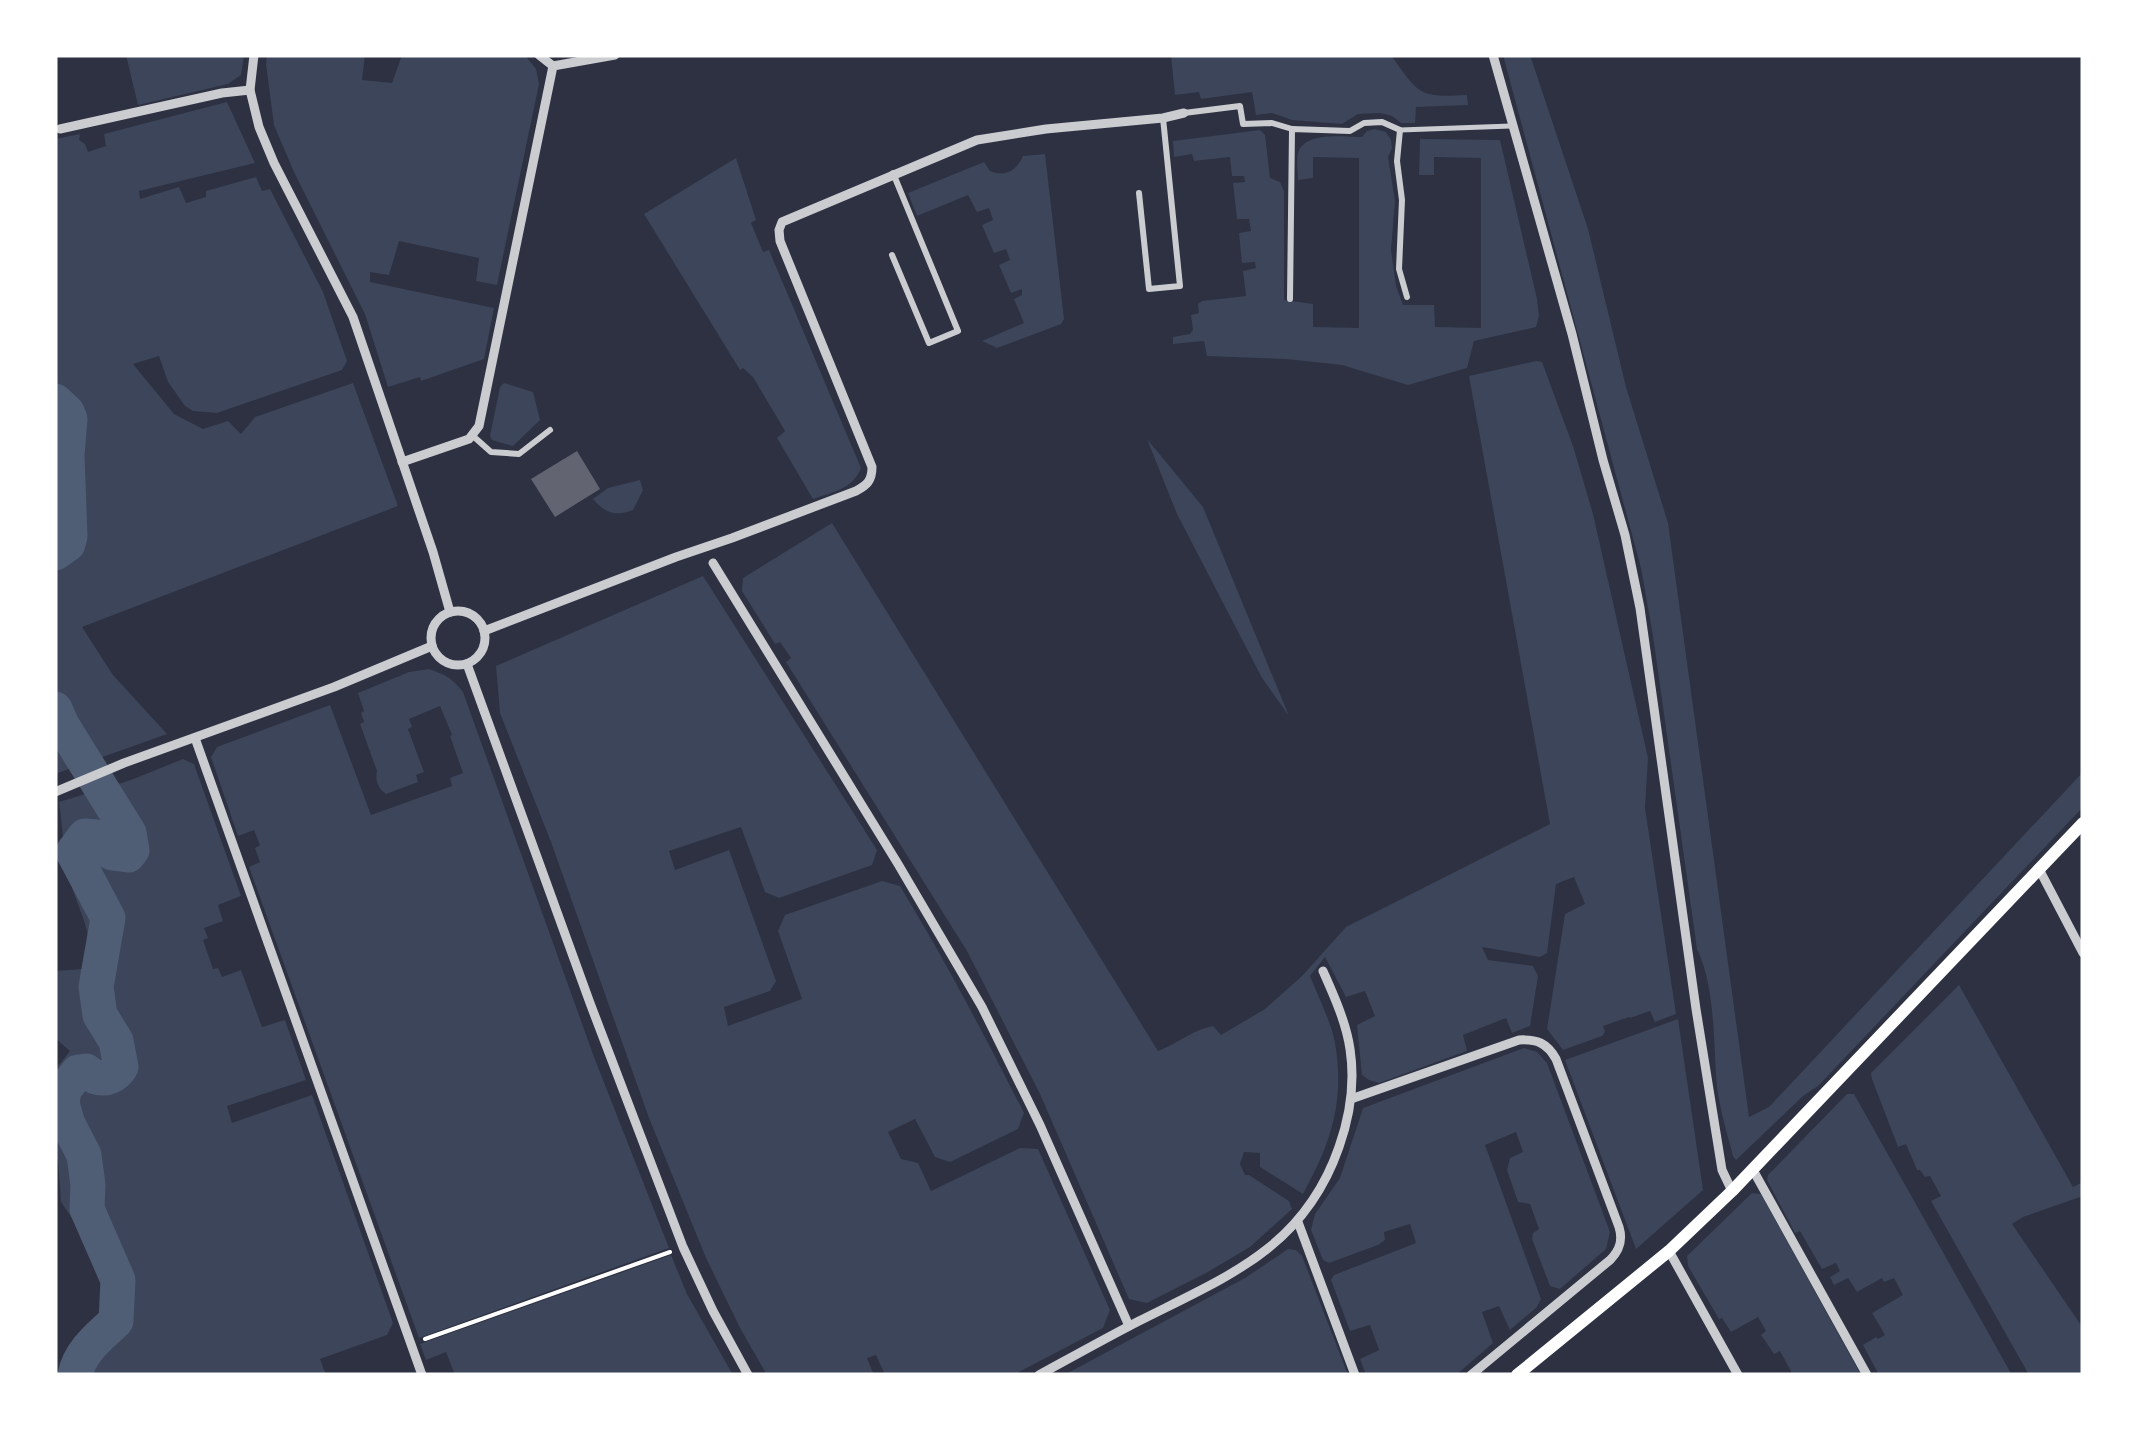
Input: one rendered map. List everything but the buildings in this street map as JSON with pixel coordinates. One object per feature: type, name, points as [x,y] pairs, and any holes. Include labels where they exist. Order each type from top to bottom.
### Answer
[{"type":"main road","points":[[1517,1375],[1669,1251],[1732,1191],[2083,823]]},
{"type":"street","points":[[254,55],[250,90],[259,127],[353,317],[450,612]]},
{"type":"street","points":[[539,55],[553,66],[615,55]]},
{"type":"street","points":[[1493,55],[1625,534],[1722,1170],[1732,1191]]},
{"type":"street","points":[[402,462],[474,436],[479,426],[553,66]]},
{"type":"street","points":[[60,130],[250,90]]},
{"type":"street","points":[[484,631],[676,556],[856,492],[868,484],[872,467],[778,230],[782,222],[797,214],[976,140],[1240,106],[1243,124],[1350,131],[1364,123],[1382,122],[1400,130],[1399,269],[1407,297]]},
{"type":"street","points":[[1139,192],[1149,289],[1180,286],[1163,118]]},
{"type":"street","points":[[1290,299],[1292,128]]},
{"type":"street","points":[[892,255],[929,343],[958,331],[893,173]]},
{"type":"street","points":[[474,436],[492,452],[518,454],[550,430]]},
{"type":"street","points":[[712,563],[982,1008],[1040,1126],[1129,1326]]},
{"type":"street","points":[[450,612],[471,614],[484,631],[485,641],[476,659],[456,666],[437,656],[430,638],[436,622],[450,612]]},
{"type":"street","points":[[55,792],[432,646]]},
{"type":"street","points":[[467,664],[683,1247],[748,1375]]},
{"type":"street","points":[[195,738],[422,1375]]},
{"type":"street","points":[[2040,869],[2083,953]]},
{"type":"street","points":[[1039,1375],[1230,1275],[1298,1222],[1325,1183],[1344,1132],[1351,1099],[1350,1050],[1343,1018],[1322,971]]},
{"type":"street","points":[[1351,1099],[1520,1040],[1543,1043],[1556,1059],[1622,1235],[1620,1245],[1610,1260],[1470,1375]]},
{"type":"street","points":[[1753,1170],[1867,1375]]},
{"type":"street","points":[[1298,1222],[1355,1375]]},
{"type":"street","points":[[1669,1251],[1738,1375]]},
{"type":"lane","points":[[1400,130],[1511,126]]},
{"type":"path","points":[[411,1344],[683,1247]]},
{"type":"shaded area","points":[[126,55],[244,55],[241,75],[228,84],[138,105]]},
{"type":"shaded area","points":[[267,55],[365,55],[362,80],[392,83],[402,55],[525,55],[536,69],[539,84],[497,285],[476,281],[479,258],[399,241],[389,275],[370,272],[370,282],[494,308],[484,359],[421,381],[420,377],[388,387],[365,314],[274,125]]},
{"type":"shaded area","points":[[1171,55],[1391,55],[1421,91],[1438,96],[1467,95],[1468,105],[1416,107],[1415,123],[1401,123],[1380,113],[1358,114],[1342,124],[1292,120],[1272,113],[1256,115],[1252,92],[1201,99],[1199,92],[1175,95]]},
{"type":"shaded area","points":[[1503,55],[1530,55],[1588,229],[1626,387],[1668,523],[1749,1117],[1769,1107],[2083,772],[2083,807],[1818,1086],[1736,1160],[1718,1096],[1711,999],[1697,949],[1641,568]]},
{"type":"shaded area","points":[[227,102],[255,163],[139,191],[140,199],[179,187],[186,203],[206,197],[206,191],[256,177],[262,191],[270,189],[323,292],[347,361],[342,370],[217,413],[193,411],[185,406],[168,382],[159,356],[133,364],[174,414],[203,429],[228,421],[241,434],[255,417],[353,383],[398,506],[82,627],[113,675],[167,734],[55,774],[55,139],[80,134],[79,140],[88,152],[106,146],[104,134]]},
{"type":"shaded area","points":[[1375,129],[1386,132],[1391,140],[1388,157],[1395,201],[1391,250],[1396,286],[1403,305],[1434,305],[1435,327],[1481,328],[1481,158],[1434,157],[1434,175],[1419,175],[1420,139],[1500,140],[1537,299],[1536,327],[1474,341],[1467,368],[1408,385],[1342,365],[1207,356],[1204,341],[1173,344],[1173,337],[1193,330],[1191,315],[1199,313],[1198,304],[1202,301],[1246,296],[1243,271],[1256,268],[1255,262],[1242,263],[1239,233],[1251,231],[1249,219],[1237,219],[1233,183],[1245,182],[1244,176],[1232,176],[1230,157],[1194,161],[1192,154],[1174,157],[1173,141],[1260,130],[1265,135],[1270,178],[1280,182],[1284,191],[1284,300],[1313,304],[1313,327],[1359,328],[1359,158],[1313,157],[1313,178],[1298,180],[1297,159],[1308,141],[1362,137]]},
{"type":"shaded area","points":[[1045,154],[1064,319],[1061,324],[997,348],[982,341],[1024,323],[1014,299],[1022,295],[1022,289],[1011,293],[999,265],[1010,260],[1006,249],[994,253],[982,225],[993,220],[989,208],[977,212],[968,195],[917,216],[908,193],[984,162],[990,171],[1006,173],[1023,156]]},
{"type":"shaded area","points":[[736,158],[756,220],[751,223],[763,252],[769,250],[861,468],[848,485],[813,499],[777,438],[785,431],[753,377],[743,368],[740,370],[644,214]]},
{"type":"shaded area","points":[[1542,362],[1593,514],[1648,758],[1645,808],[1676,1014],[1655,1022],[1650,1011],[1629,1017],[1603,1026],[1602,1036],[1563,1050],[1547,1029],[1565,914],[1585,904],[1574,877],[1556,884],[1547,953],[1540,957],[1482,947],[1488,960],[1533,966],[1538,976],[1530,1026],[1512,1033],[1506,1018],[1463,1035],[1467,1051],[1379,1083],[1362,1075],[1357,1025],[1375,1016],[1365,991],[1346,997],[1325,957],[1310,976],[1335,1043],[1337,1103],[1328,1139],[1303,1194],[1260,1167],[1260,1153],[1244,1152],[1240,1164],[1245,1175],[1289,1201],[1292,1209],[1250,1247],[1206,1273],[1147,1303],[1129,1299],[1040,1094],[967,951],[786,662],[791,658],[780,642],[775,644],[742,591],[743,578],[832,523],[1158,1051],[1213,1026],[1221,1035],[1265,1009],[1302,976],[1346,927],[1550,824],[1469,376]]},
{"type":"shaded area","points":[[504,383],[533,392],[540,420],[513,446],[490,436]]},
{"type":"shaded area","points":[[1147,439],[1203,507],[1289,716],[1262,678],[1177,514]]},
{"type":"shaded area","points":[[640,480],[643,490],[633,510],[611,512],[593,499],[608,488]]},
{"type":"shaded area","points":[[703,576],[877,850],[872,865],[779,898],[765,892],[741,827],[669,851],[675,870],[729,850],[776,981],[770,991],[724,1007],[728,1026],[802,999],[778,931],[785,915],[882,881],[900,886],[1024,1113],[1018,1129],[950,1162],[935,1157],[915,1119],[888,1132],[901,1159],[918,1163],[931,1191],[1020,1148],[1038,1149],[1110,1310],[1103,1328],[1013,1375],[885,1375],[876,1355],[867,1358],[874,1375],[767,1375],[706,1258],[649,1118],[551,842],[500,713],[496,666]]},
{"type":"shaded area","points":[[429,669],[448,678],[463,692],[594,1057],[669,1248],[419,1338],[249,867],[260,862],[255,848],[260,845],[254,830],[238,836],[211,757],[217,747],[330,705],[371,815],[452,786],[450,778],[463,773],[440,706],[409,719],[412,727],[408,729],[424,772],[416,775],[418,782],[386,794],[378,784],[360,724],[364,722],[364,711],[358,693],[409,672]]},
{"type":"shaded area","points":[[183,759],[194,764],[241,896],[218,905],[223,921],[204,928],[208,938],[203,940],[213,969],[218,968],[222,977],[241,970],[262,1027],[285,1020],[306,1080],[227,1106],[232,1123],[312,1095],[393,1323],[387,1335],[320,1359],[326,1375],[60,1375],[100,1329],[110,1281],[61,1202],[55,1155],[55,1070],[70,1051],[55,1038],[55,971],[82,969],[89,950],[67,866],[59,802]]},
{"type":"shaded area","points":[[1959,985],[2073,1187],[2083,1182],[2083,1196],[2012,1224],[2083,1328],[2083,1375],[2029,1375],[1931,1201],[1941,1196],[1930,1176],[1925,1177],[1917,1170],[1906,1144],[1898,1147],[1872,1079],[1871,1073]]},
{"type":"shaded area","points":[[1678,1019],[1703,1190],[1636,1249],[1565,1060]]},
{"type":"shaded area","points":[[1524,1048],[1537,1052],[1547,1063],[1610,1232],[1606,1249],[1560,1289],[1550,1286],[1532,1239],[1539,1229],[1530,1204],[1518,1202],[1507,1170],[1510,1158],[1523,1152],[1516,1132],[1485,1145],[1541,1299],[1537,1307],[1510,1330],[1499,1306],[1482,1312],[1493,1343],[1456,1375],[1366,1375],[1360,1359],[1379,1350],[1370,1325],[1350,1331],[1331,1280],[1334,1275],[1416,1243],[1410,1224],[1384,1232],[1385,1240],[1378,1245],[1329,1263],[1323,1260],[1311,1230],[1315,1214],[1340,1178],[1363,1108]]},
{"type":"shaded area","points":[[1847,1094],[1854,1094],[2012,1375],[1879,1375],[1863,1345],[1885,1335],[1872,1313],[1903,1295],[1894,1278],[1884,1282],[1882,1278],[1857,1292],[1848,1278],[1834,1285],[1830,1277],[1840,1271],[1836,1263],[1822,1269],[1800,1231],[1795,1233],[1767,1180],[1768,1175]]},
{"type":"shaded area","points":[[1752,1193],[1761,1194],[1861,1375],[1793,1375],[1780,1351],[1774,1354],[1761,1335],[1766,1331],[1758,1317],[1731,1332],[1719,1319],[1688,1266],[1687,1256]]},
{"type":"shaded area","points":[[1288,1249],[1302,1256],[1348,1375],[1064,1375],[1245,1278]]},
{"type":"shaded area","points":[[671,1255],[687,1294],[733,1375],[455,1375],[446,1352],[426,1360],[420,1344]]},
{"type":"waterway","points":[[55,401],[70,419],[70,536],[68,544],[55,553]]},
{"type":"waterway","points":[[67,469],[78,468]]},
{"type":"waterway","points":[[55,709],[129,833],[132,850],[128,855],[112,853],[96,837],[85,836],[73,852],[108,918],[96,987],[100,1015],[116,1041],[121,1067],[104,1078],[78,1072],[64,1090],[62,1104],[68,1124],[84,1155],[87,1209],[118,1280],[116,1321],[86,1352],[75,1375]]}]
